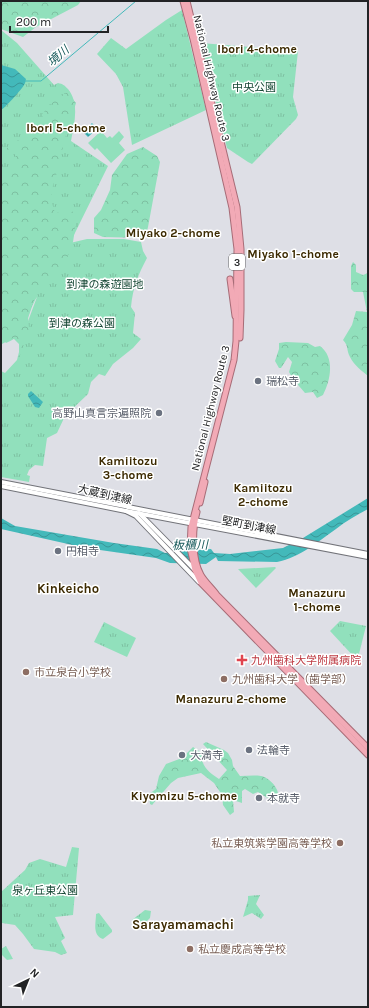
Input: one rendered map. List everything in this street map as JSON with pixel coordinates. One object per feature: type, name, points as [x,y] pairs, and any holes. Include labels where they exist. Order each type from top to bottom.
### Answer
[{"type":"highway","name":"National Highway Route 3","points":[[183,1],[233,212],[237,249],[237,321],[234,360],[193,522],[190,539],[195,566],[202,581],[368,755]]},
{"type":"highway","name":"National Highway Route 3","points":[[187,1],[237,207],[240,249],[241,310],[238,357],[193,522]]},
{"type":"highway","points":[[230,279],[234,315],[237,321]]},
{"type":"highway","name":"National Highway Route 3","points":[[202,581],[368,748]]},
{"type":"main road","name":"大蔵到津線","points":[[1,482],[127,509],[136,516],[182,564],[202,581]]},
{"type":"main road","name":"大蔵到津線","points":[[1,486],[127,509]]},
{"type":"main road","name":"堅町到津線","points":[[127,509],[368,558]]},
{"type":"main road","name":"堅町到津線","points":[[127,509],[138,513],[319,544],[368,554]]},
{"type":"main road","name":"大蔵到津線","points":[[138,513],[187,563],[195,566]]},
{"type":"green space","points":[[1,1],[81,1],[78,5],[36,27],[23,37],[1,29]]},
{"type":"green space","points":[[182,10],[206,110],[132,145],[123,87],[116,74],[97,54],[111,38],[126,49]]},
{"type":"green space","points":[[1,30],[17,43],[54,85],[60,83],[68,89],[72,95],[75,108],[75,121],[71,141],[108,166],[70,243],[87,239],[124,239],[141,242],[143,251],[147,258],[136,281],[131,307],[135,313],[133,333],[141,339],[133,348],[113,364],[105,376],[99,374],[91,382],[88,394],[65,416],[57,433],[47,438],[43,466],[35,465],[29,470],[27,475],[30,476],[29,482],[1,477],[1,371],[5,373],[17,360],[24,332],[37,297],[24,329],[14,339],[6,343],[1,337]]},
{"type":"green space","name":"中央公園","points":[[201,43],[298,51],[293,97],[298,115],[296,119],[252,164],[227,148]]},
{"type":"green space","points":[[67,92],[76,103],[65,138],[53,185],[51,200],[55,213],[71,211],[75,213],[76,222],[73,242],[65,262],[40,283],[28,317],[29,329],[22,353],[19,356],[19,344],[13,338],[2,344],[1,343],[1,168],[9,174],[16,170],[16,154],[6,149],[20,139],[45,130],[47,128],[42,114],[54,101]]},
{"type":"green space","points":[[101,131],[107,138],[110,136],[112,138],[119,131],[124,137],[119,143],[125,150],[111,163],[97,148],[95,150],[88,143]]},
{"type":"green space","points":[[143,147],[157,156],[160,162],[145,238],[103,237],[94,233],[94,218],[101,210],[110,190],[112,175],[127,154]]},
{"type":"green space","points":[[353,262],[356,265],[356,272],[363,275],[368,273],[368,376],[358,368],[352,360],[343,340],[352,325],[356,311],[367,312],[363,292],[354,292],[351,289],[351,266]]},
{"type":"green space","points":[[279,343],[308,343],[315,347],[320,346],[325,351],[330,362],[330,376],[323,395],[317,398],[313,392],[305,393],[289,372],[292,362],[288,357],[281,368],[279,368],[275,361],[279,349]]},
{"type":"green space","points":[[276,568],[256,588],[238,569]]},
{"type":"green space","points":[[340,621],[366,626],[358,658],[356,659],[330,631]]},
{"type":"green space","points":[[104,622],[136,638],[127,657],[94,642]]},
{"type":"green space","points":[[206,742],[228,753],[232,760],[233,766],[240,776],[264,777],[274,785],[278,791],[278,794],[272,801],[258,792],[253,794],[245,789],[242,791],[242,803],[233,800],[234,812],[230,815],[223,805],[222,795],[214,783],[201,773],[178,778],[171,783],[152,805],[150,804],[149,794],[156,789],[159,776],[166,764],[182,758],[193,747],[202,753],[203,762],[206,769],[219,779],[227,770],[203,744]]},
{"type":"green space","name":"泉ヶ丘東公園","points":[[72,847],[79,848],[73,915],[55,917],[65,938],[61,941],[67,953],[61,955],[55,952],[34,949],[15,925],[2,923],[1,892],[25,870],[29,863],[40,859],[66,867]]},
{"type":"green space","points":[[260,895],[256,904],[264,915],[261,919],[252,913],[243,917],[248,896]]},
{"type":"green space","points":[[145,910],[151,911],[150,918],[138,930],[132,920]]},
{"type":"green space","points":[[99,913],[112,930],[112,932],[103,939],[97,935],[95,928],[96,914]]},
{"type":"green space","points":[[6,946],[13,959],[7,960],[1,954],[1,949]]},
{"type":"water","points":[[1,65],[15,69],[26,79],[25,84],[1,110]]},
{"type":"water","points":[[92,123],[97,129],[88,137],[83,132]]},
{"type":"water","points":[[31,391],[43,402],[39,408],[35,407],[28,396]]},
{"type":"water","points":[[368,498],[368,509],[301,553],[286,560],[277,562],[218,561],[216,557],[206,564],[170,563],[156,558],[86,548],[1,529],[1,518],[15,526],[157,549],[165,553],[211,549],[214,553],[230,554],[283,548],[303,538]]},
{"type":"waterway","name":"境川","points":[[25,81],[41,81],[136,1]]},
{"type":"place","name":"瑞松寺","points":[[258,381]]},
{"type":"place","name":"高野山真言宗遍照院","points":[[159,413]]},
{"type":"place","name":"円相寺","points":[[58,551]]},
{"type":"place","name":"九州歯科大学附属病院","points":[[242,660]]},
{"type":"place","name":"市立泉台小学校","points":[[26,672]]},
{"type":"place","name":"九州歯科大学（歯学部）","points":[[224,679]]},
{"type":"place","name":"法輪寺","points":[[249,750]]},
{"type":"place","name":"大満寺","points":[[182,755]]},
{"type":"place","name":"本就寺","points":[[259,798]]},
{"type":"place","name":"私立東筑紫学園高等学校","points":[[340,843]]},
{"type":"place","name":"私立慶成高等学校","points":[[190,949]]},
{"type":"district","name":"Ibori 4-chome","points":[[257,49]]},
{"type":"district","name":"Ibori 5-chome","points":[[66,128]]},
{"type":"district","name":"Miyako 2-chome","points":[[173,233]]},
{"type":"district","name":"Miyako 1-chome","points":[[293,254]]},
{"type":"district","name":"Kamiitozu 3-chome","points":[[128,468]]},
{"type":"district","name":"Kamiitozu 2-chome","points":[[263,495]]},
{"type":"district","name":"Kinkeicho","points":[[68,588]]},
{"type":"district","name":"Manazuru 1-chome","points":[[317,600]]},
{"type":"district","name":"Manazuru 2-chome","points":[[231,699]]},
{"type":"district","name":"Kiyomizu 5-chome","points":[[184,796]]},
{"type":"district","name":"Sarayamamachi","points":[[183,924]]},
{"type":"park label","name":"到津の森遊園地","points":[[105,284]]},
{"type":"park label","name":"到津の森公園","points":[[82,323]]},
{"type":"water label","name":"板櫃川","points":[[190,545]]}]
